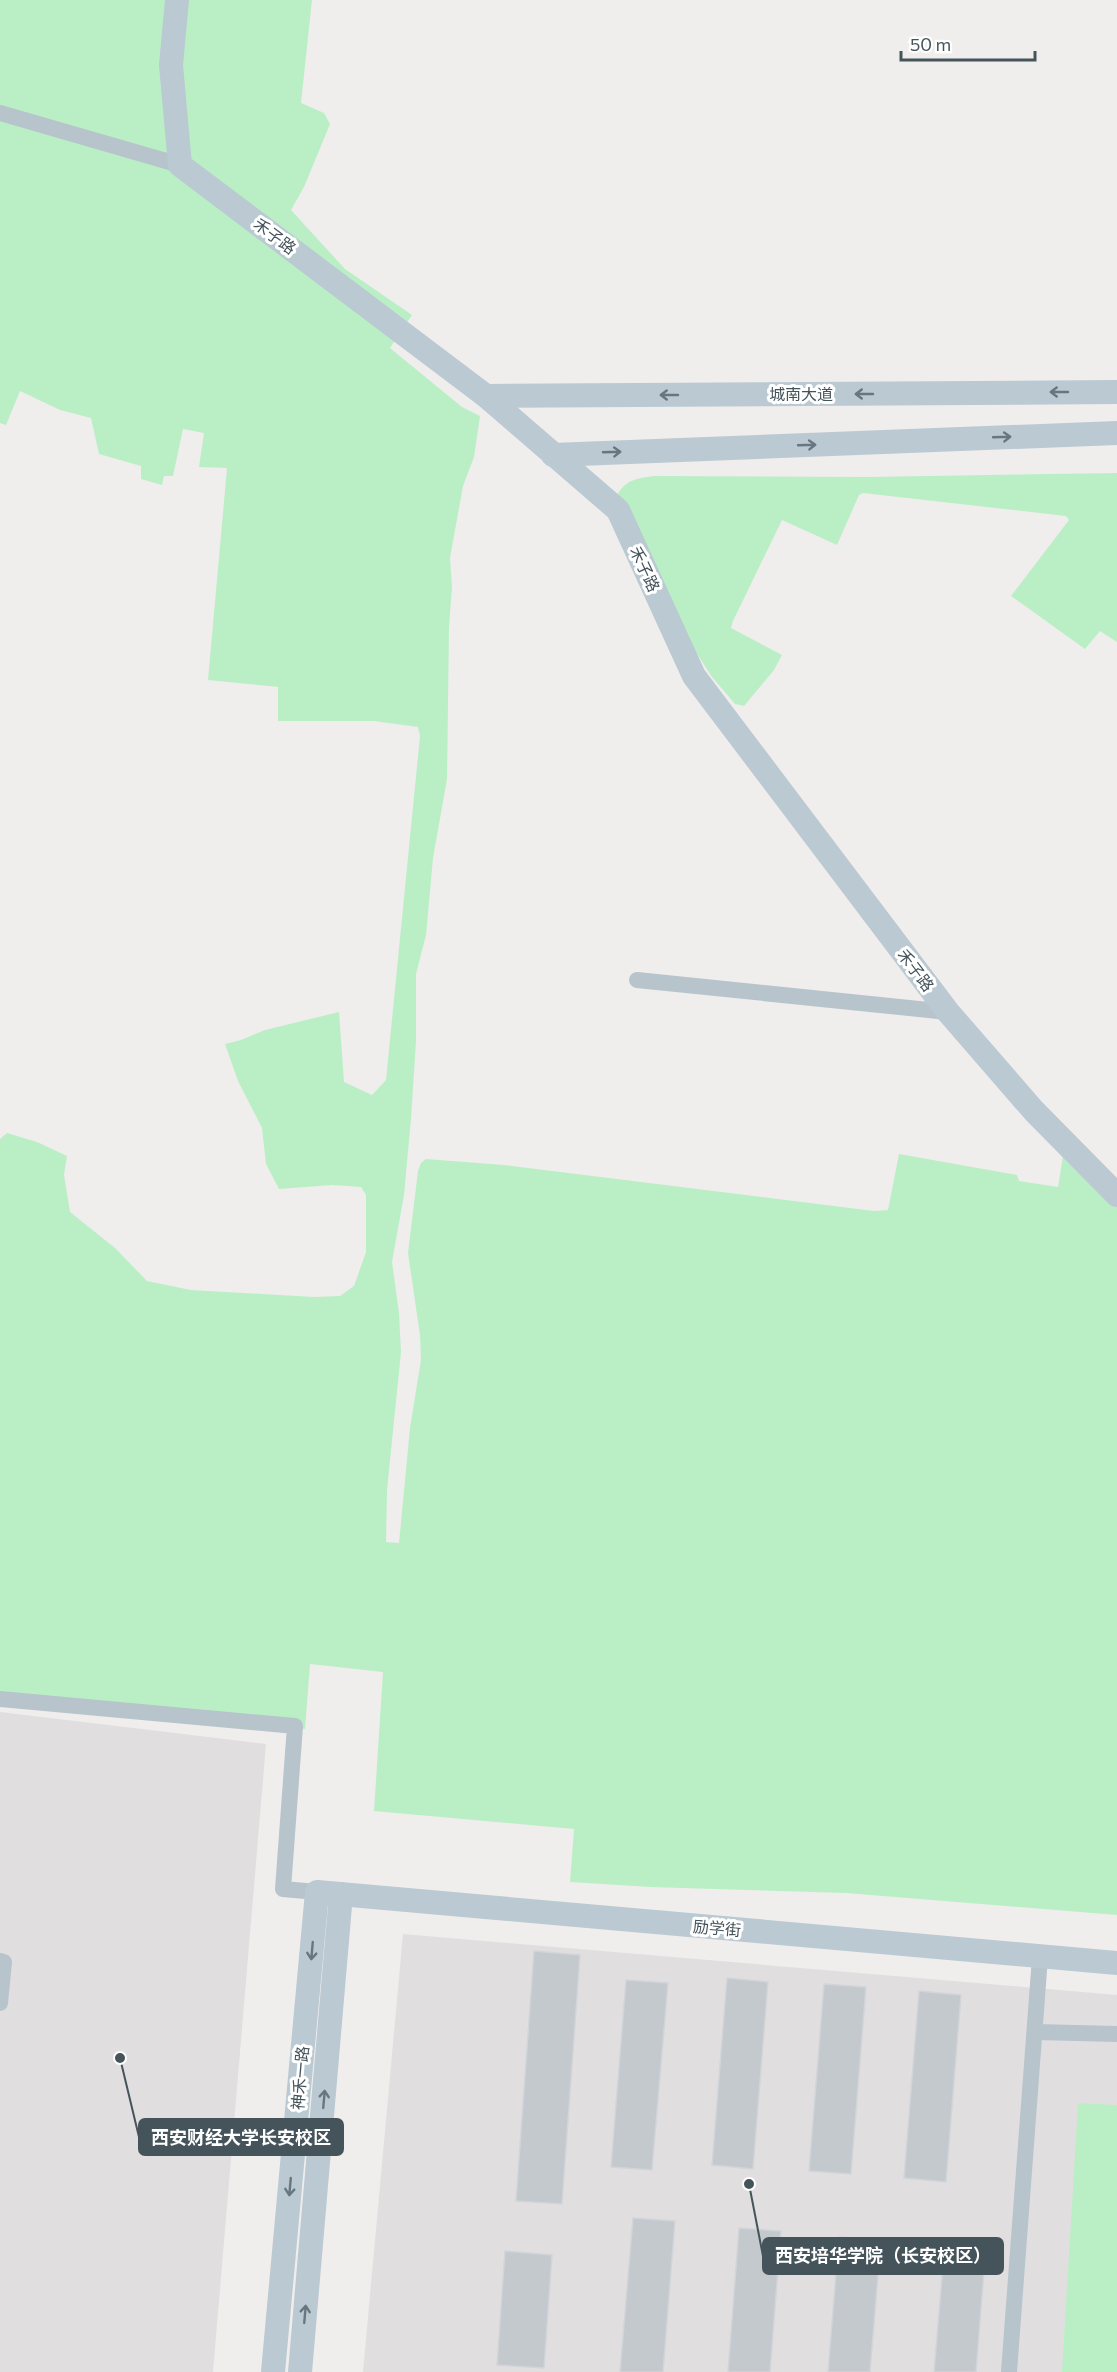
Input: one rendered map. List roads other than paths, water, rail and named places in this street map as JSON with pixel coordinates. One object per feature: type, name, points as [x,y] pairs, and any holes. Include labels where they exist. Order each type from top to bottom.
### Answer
[{"type":"main road","points":[[177,0],[171,65],[180,165]]},
{"type":"main road","name":"禾子路","points":[[180,165],[486,396],[618,510],[694,676],[948,1012],[1034,1111],[1117,1195]]},
{"type":"main road","name":"城南大道","points":[[486,396],[1117,392]]},
{"type":"main road","points":[[553,455],[1117,433]]},
{"type":"main road","name":"励学街","points":[[317,1892],[1117,1963]]},
{"type":"main road","name":"神禾一路","points":[[273,2372],[317,1892]]},
{"type":"main road","name":"神禾一路","points":[[300,2372],[342,1894]]},
{"type":"street","points":[[0,113],[180,165]]},
{"type":"street","points":[[637,980],[948,1012]]},
{"type":"street","points":[[0,1699],[295,1726],[283,1888],[317,1892]]},
{"type":"street","points":[[1009,2372],[1040,1957]]},
{"type":"street","points":[[0,1961],[4,1962],[0,2003]]},
{"type":"street","points":[[1035,2032],[1117,2034]]},
{"type":"place","name":"西安财经大学长安校区","points":[[120,2058]]},
{"type":"place","name":"西安培华学院（长安校区）","points":[[749,2184]]}]
